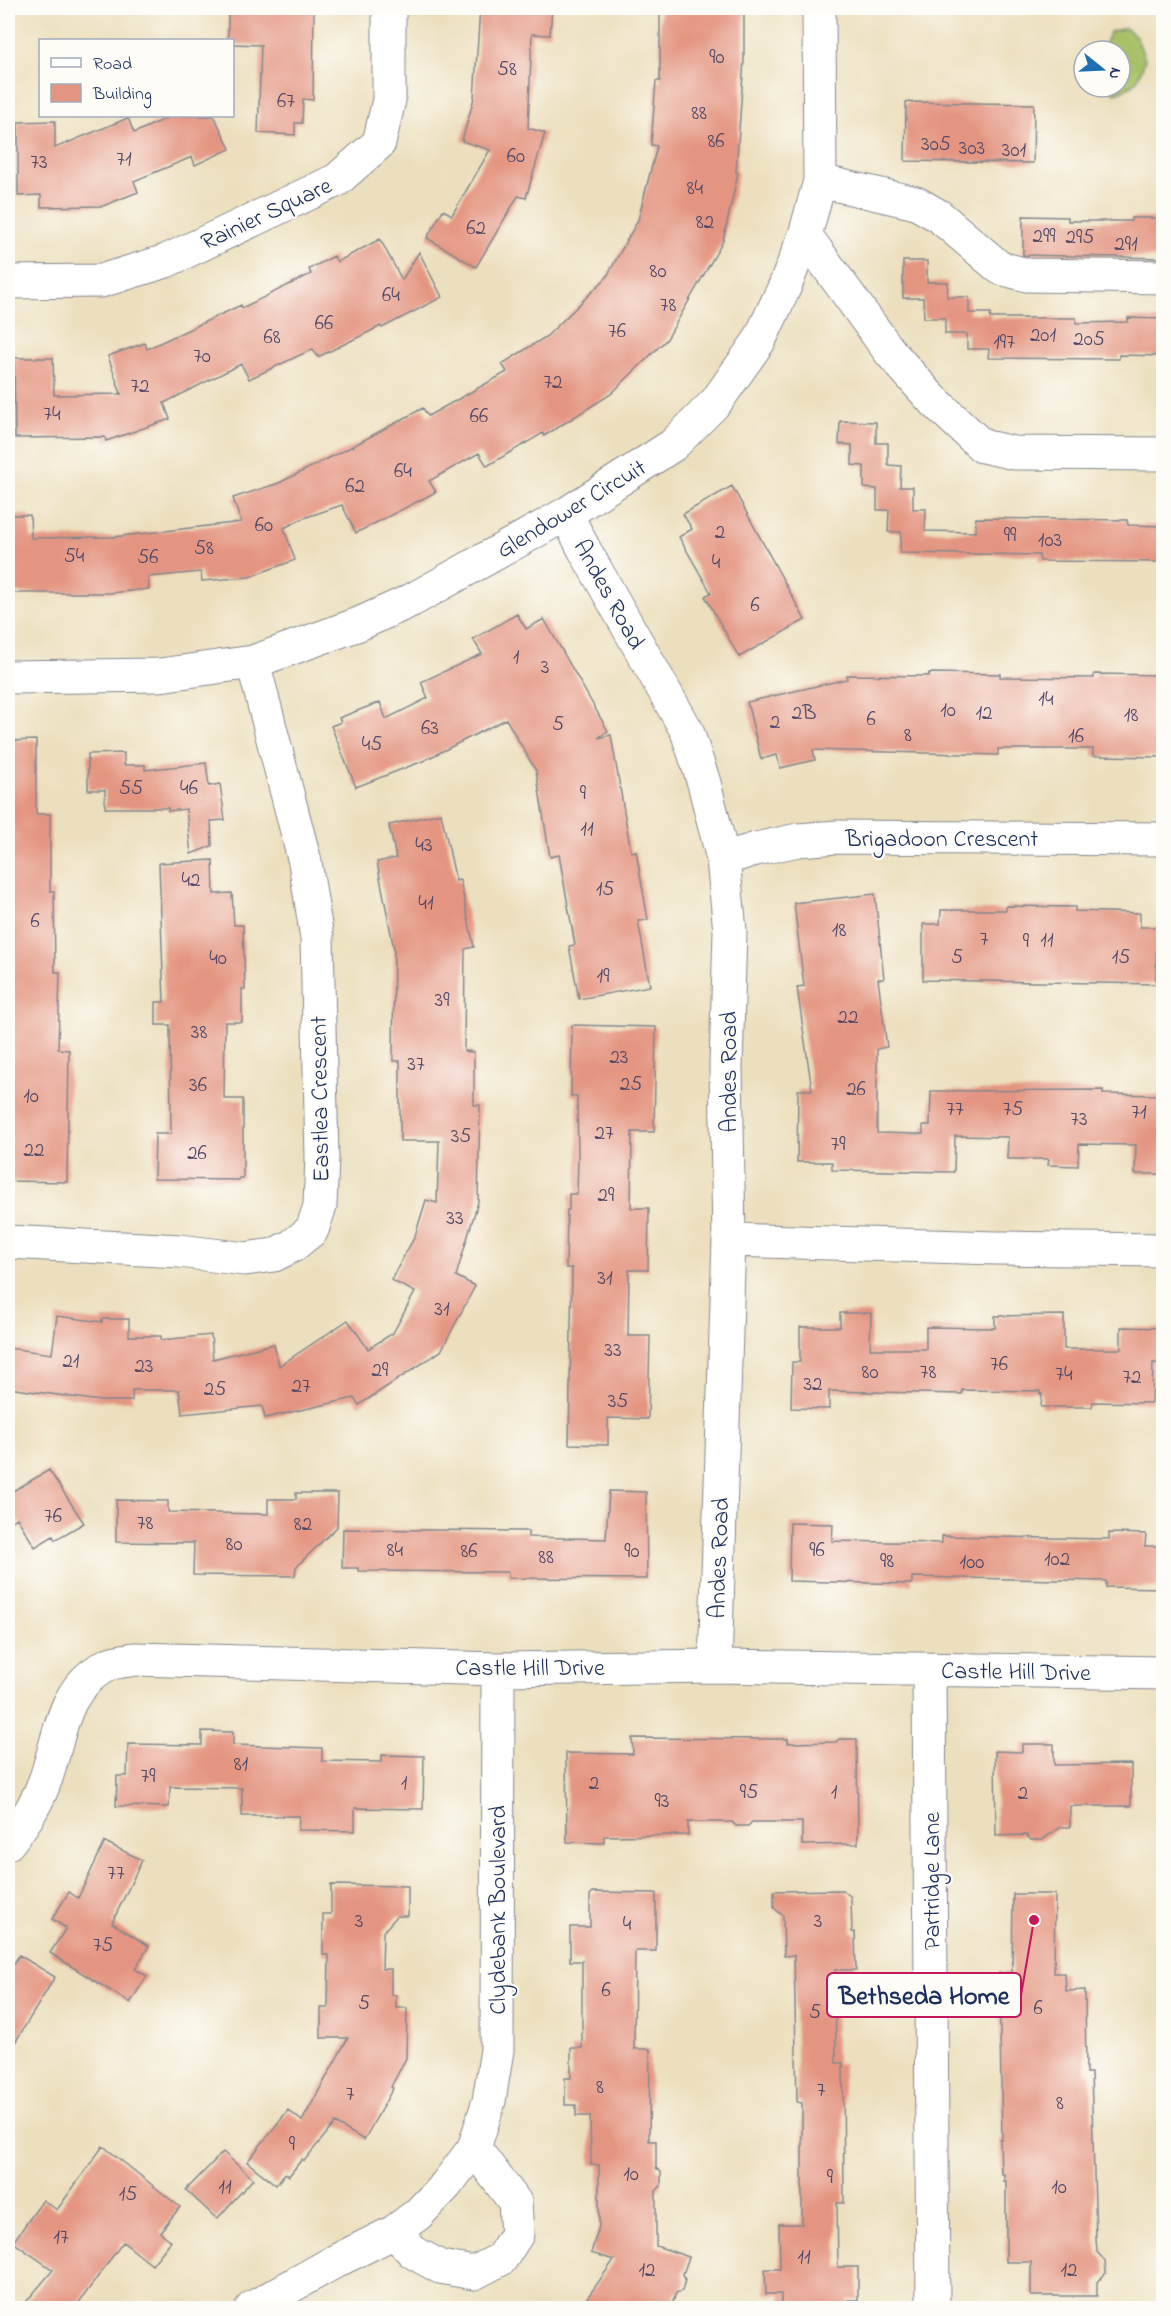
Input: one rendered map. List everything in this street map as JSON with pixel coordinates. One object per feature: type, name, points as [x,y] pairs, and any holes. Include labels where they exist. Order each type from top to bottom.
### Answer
[{"type":"street","name":"Rainier Square","points":[[8,282],[101,281],[112,278],[166,261],[338,180],[379,143],[389,100],[388,8]]},
{"type":"street","name":"Glendower Circuit","points":[[8,677],[160,675],[253,662],[359,624],[412,600],[566,514],[673,445],[716,402],[759,340],[785,286],[805,235],[820,181],[819,8]]},
{"type":"street","points":[[820,181],[916,203],[939,216],[1000,268],[1015,273],[1027,276],[1164,277]]},
{"type":"street","points":[[805,235],[890,352],[930,397],[982,446],[1014,453],[1164,454]]},
{"type":"street","name":"Andes Road","points":[[566,514],[687,731],[704,783],[723,860],[730,931],[726,1066],[729,1240],[715,1666]]},
{"type":"street","name":"Eastlea Crescent","points":[[8,1242],[180,1251],[244,1259],[274,1255],[292,1246],[312,1230],[320,1206],[322,1158],[317,939],[305,862],[253,662]]},
{"type":"street","name":"Brigadoon Crescent","points":[[723,860],[756,849],[798,840],[837,837],[1164,839]]},
{"type":"street","points":[[729,1240],[997,1248],[1164,1250]]},
{"type":"street","name":"Castle Hill Drive","points":[[8,1843],[22,1826],[46,1779],[69,1701],[85,1680],[108,1665],[134,1659],[498,1669],[715,1666],[1164,1673]]},
{"type":"street","name":"Clydebank Boulevard","points":[[252,2308],[394,2232],[418,2214],[446,2185],[474,2148],[489,2101],[497,2050],[498,1669]]},
{"type":"street","name":"Partridge Lane","points":[[929,1670],[933,2308]]},
{"type":"street","points":[[394,2232],[413,2252],[440,2267],[474,2274],[501,2259],[517,2234],[515,2202],[474,2148]]},
{"type":"green space","points":[[1125,28],[1136,36],[1145,59],[1141,72],[1132,85],[1132,39],[1107,39],[1110,32]]},
{"type":"building","points":[[228,8],[314,8],[313,100],[303,99],[302,123],[295,123],[295,135],[258,133],[261,45],[234,44],[234,39],[228,39]]},
{"type":"building","points":[[480,8],[552,8],[550,35],[532,34],[528,128],[545,133],[526,198],[518,196],[476,267],[427,238],[443,210],[452,215],[490,150],[462,141],[474,98]]},
{"type":"building","points":[[660,8],[744,8],[744,60],[736,172],[738,173],[723,241],[667,339],[611,394],[544,436],[543,433],[487,466],[479,453],[429,481],[436,492],[356,533],[342,505],[304,518],[284,528],[295,560],[249,577],[202,581],[201,572],[148,577],[149,589],[110,593],[8,593],[8,515],[30,515],[31,538],[113,537],[241,522],[233,498],[279,483],[423,408],[428,416],[507,372],[502,364],[547,336],[606,278],[638,220],[657,146],[651,145],[656,81],[660,81]]},
{"type":"building","points":[[906,102],[1034,104],[1033,163],[905,161]]},
{"type":"building","points":[[169,117],[214,117],[230,149],[195,165],[192,157],[134,181],[138,192],[103,206],[41,207],[41,195],[18,196],[18,122],[55,121],[55,148],[128,118],[134,133]]},
{"type":"building","points":[[1023,216],[1068,217],[1068,221],[1131,221],[1131,218],[1164,218],[1164,258],[1023,255]]},
{"type":"building","points":[[380,239],[402,280],[419,252],[442,297],[318,357],[313,349],[249,379],[241,364],[164,403],[170,419],[106,441],[105,437],[15,438],[14,358],[53,358],[54,395],[121,394],[108,356],[145,343],[147,349],[241,305],[242,308],[311,274],[309,269],[334,256],[337,262]]},
{"type":"building","points":[[903,261],[927,261],[927,282],[948,282],[947,297],[969,297],[969,313],[991,313],[990,318],[1076,318],[1076,323],[1128,322],[1128,318],[1164,319],[1164,356],[1119,355],[1119,359],[988,358],[989,349],[967,349],[967,334],[945,334],[945,318],[924,318],[923,298],[903,298]]},
{"type":"building","points":[[840,421],[876,422],[876,443],[888,443],[888,465],[901,466],[900,487],[913,487],[913,509],[926,509],[925,531],[975,532],[976,518],[1127,520],[1128,525],[1164,526],[1164,562],[1040,561],[1039,555],[900,553],[901,532],[888,532],[889,510],[877,510],[877,489],[864,488],[864,466],[852,465],[852,445],[839,444]]},
{"type":"building","points":[[732,486],[805,620],[739,657],[705,596],[711,593],[679,537],[692,529],[683,514]]},
{"type":"building","points":[[517,614],[526,629],[544,619],[608,731],[598,738],[611,735],[631,852],[636,851],[648,920],[638,921],[650,986],[579,999],[569,946],[575,945],[559,855],[550,857],[536,771],[506,719],[423,761],[356,787],[331,726],[341,722],[339,718],[380,702],[386,719],[428,698],[421,682],[482,654],[473,639]]},
{"type":"building","points":[[929,673],[1000,674],[1000,677],[1094,678],[1094,674],[1164,675],[1164,757],[1093,756],[1093,749],[998,749],[998,755],[813,750],[815,760],[780,768],[777,755],[761,759],[747,702],[847,679],[847,675],[929,676]]},
{"type":"building","points":[[36,740],[36,814],[50,814],[50,891],[54,891],[55,972],[60,972],[58,1049],[69,1050],[67,1182],[8,1181],[8,910],[10,910],[8,741]]},
{"type":"building","points":[[124,753],[124,765],[145,765],[145,770],[206,763],[209,786],[220,784],[225,820],[211,821],[212,846],[191,854],[186,809],[168,811],[168,808],[105,808],[105,790],[88,790],[88,754]]},
{"type":"building","points":[[441,813],[456,881],[460,880],[474,947],[465,949],[464,1051],[474,1052],[474,1105],[480,1105],[478,1202],[456,1276],[475,1286],[441,1351],[359,1405],[354,1398],[265,1418],[262,1406],[182,1414],[179,1390],[132,1390],[132,1401],[101,1401],[8,1388],[8,1348],[52,1354],[57,1316],[102,1322],[102,1319],[129,1319],[129,1336],[161,1336],[161,1340],[211,1335],[213,1359],[274,1344],[279,1366],[348,1320],[368,1349],[393,1333],[415,1292],[391,1280],[415,1236],[426,1200],[437,1203],[439,1141],[400,1141],[400,1061],[393,1061],[394,949],[377,862],[396,858],[389,825]]},
{"type":"building","points":[[213,860],[214,894],[232,893],[234,925],[243,925],[245,989],[242,989],[242,1022],[225,1022],[224,1099],[243,1099],[243,1178],[239,1180],[154,1179],[155,1134],[171,1134],[170,1025],[156,1025],[156,1002],[164,1002],[159,863]]},
{"type":"building","points":[[875,894],[884,979],[878,979],[887,1047],[877,1049],[877,1133],[923,1134],[923,1125],[930,1125],[931,1091],[1103,1090],[1103,1094],[1161,1095],[1160,1128],[1164,1128],[1164,1174],[1135,1174],[1136,1145],[1079,1144],[1078,1166],[1048,1165],[1049,1159],[1007,1159],[1008,1137],[955,1136],[954,1172],[832,1170],[832,1162],[797,1162],[798,1090],[812,1090],[797,987],[804,986],[794,903]]},
{"type":"building","points":[[1006,906],[1075,907],[1075,911],[1140,913],[1140,927],[1157,927],[1156,984],[923,980],[923,924],[940,924],[941,910],[1006,910]]},
{"type":"building","points":[[572,1025],[656,1027],[654,1132],[632,1132],[631,1208],[649,1208],[648,1270],[629,1270],[628,1336],[650,1336],[648,1419],[608,1418],[608,1445],[569,1444],[572,1268],[566,1268],[567,1210],[569,1210],[569,1194],[577,1194],[578,1157],[577,1096],[571,1096]]},
{"type":"building","points":[[840,1313],[871,1313],[870,1349],[926,1349],[926,1327],[995,1328],[995,1316],[1064,1315],[1064,1349],[1121,1349],[1121,1327],[1164,1328],[1164,1363],[1153,1363],[1152,1403],[1093,1402],[1092,1407],[1041,1407],[1042,1394],[1040,1391],[962,1390],[962,1394],[829,1391],[829,1409],[791,1408],[792,1362],[800,1362],[800,1327],[840,1327]]},
{"type":"building","points":[[49,1470],[84,1523],[55,1540],[53,1536],[35,1547],[17,1518],[8,1524],[8,1494]]},
{"type":"building","points":[[609,1491],[646,1492],[647,1579],[508,1578],[508,1572],[358,1571],[358,1568],[342,1568],[343,1529],[528,1531],[528,1537],[606,1539]]},
{"type":"building","points":[[296,1493],[338,1493],[337,1527],[296,1567],[295,1576],[193,1575],[194,1543],[116,1542],[116,1500],[168,1501],[168,1512],[268,1514],[268,1499],[296,1499]]},
{"type":"building","points":[[790,1523],[833,1524],[832,1541],[942,1543],[942,1536],[1109,1539],[1109,1533],[1146,1534],[1145,1546],[1164,1546],[1164,1588],[1106,1587],[1106,1581],[912,1577],[912,1584],[789,1581]]},
{"type":"building","points":[[202,1731],[233,1732],[233,1745],[322,1748],[322,1761],[382,1762],[382,1755],[424,1756],[423,1809],[355,1808],[355,1831],[298,1830],[299,1816],[242,1816],[242,1788],[170,1787],[169,1807],[116,1806],[117,1776],[127,1776],[128,1744],[202,1745]]},
{"type":"building","points":[[632,1738],[788,1739],[788,1743],[857,1739],[858,1844],[802,1845],[802,1822],[752,1822],[748,1826],[736,1826],[732,1822],[688,1822],[688,1835],[604,1836],[604,1843],[567,1842],[566,1753],[633,1754]]},
{"type":"building","points":[[1022,1744],[1054,1744],[1054,1765],[1131,1764],[1131,1806],[1070,1806],[1070,1827],[1060,1827],[1042,1840],[1031,1840],[1026,1835],[996,1836],[995,1751],[1022,1752]]},
{"type":"building","points":[[105,1842],[142,1860],[112,1923],[149,1946],[135,1969],[147,1976],[130,2003],[50,1953],[66,1928],[52,1919],[69,1892],[78,1898]]},
{"type":"building","points":[[331,1885],[408,1886],[408,1916],[397,1916],[383,1932],[382,1969],[391,1969],[391,1994],[396,1995],[396,2008],[407,2008],[406,2058],[391,2087],[393,2088],[364,2140],[335,2123],[304,2161],[302,2159],[289,2176],[285,2173],[276,2185],[247,2162],[288,2110],[302,2121],[348,2038],[321,2038],[321,2008],[328,2008],[329,1955],[323,1955],[323,1914],[331,1914]]},
{"type":"building","points":[[843,1890],[851,1897],[856,1970],[835,1970],[836,2063],[843,2063],[844,2203],[837,2203],[838,2267],[858,2267],[858,2300],[848,2300],[848,2308],[781,2308],[781,2294],[766,2294],[765,2269],[780,2269],[779,2224],[802,2224],[802,2103],[797,2102],[794,1955],[784,1956],[783,1916],[774,1908],[774,1891]]},
{"type":"building","points":[[593,1892],[656,1893],[656,1951],[635,1951],[634,2049],[650,2049],[649,2141],[656,2141],[656,2168],[661,2172],[661,2186],[656,2191],[656,2246],[689,2257],[683,2274],[685,2280],[682,2291],[676,2293],[671,2308],[580,2308],[614,2260],[591,2253],[599,2226],[599,2165],[591,2165],[590,2116],[576,2116],[576,2105],[565,2105],[565,2078],[571,2078],[571,2048],[582,2048],[582,1961],[570,1961],[570,1927],[590,1927],[590,1895]]},
{"type":"building","points":[[1013,1894],[1055,1894],[1054,1973],[1065,1973],[1066,1991],[1085,1990],[1086,2073],[1091,2073],[1097,2252],[1105,2261],[1106,2273],[1097,2282],[1097,2296],[1031,2296],[1031,2262],[1006,2262],[1006,2181],[1004,2181],[1004,2174],[1001,2174],[1000,2140],[1002,2140],[999,1973],[1012,1973]]},
{"type":"building","points":[[19,1955],[55,1977],[8,2054],[8,1974]]},
{"type":"building","points":[[103,2146],[180,2207],[160,2232],[171,2241],[152,2265],[123,2242],[75,2308],[21,2308],[53,2270],[13,2242],[43,2200],[57,2210]]},
{"type":"building","points":[[223,2152],[253,2179],[217,2219],[186,2190]]},
{"type":"place","name":"Bethseda Home","points":[[1034,1920]]}]
